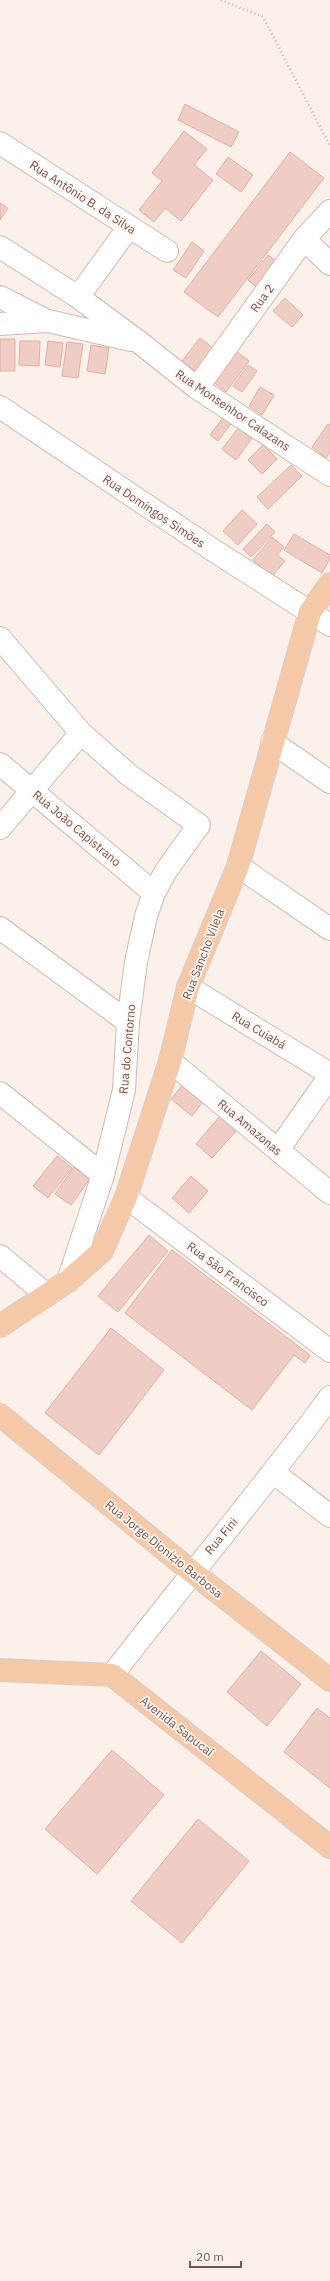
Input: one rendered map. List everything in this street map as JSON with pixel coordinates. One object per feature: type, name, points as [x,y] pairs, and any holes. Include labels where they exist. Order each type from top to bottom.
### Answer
[{"type":"main road","name":"Rua Sancho Vilela","points":[[0,1326],[68,1281],[102,1251],[126,1197],[170,1061],[188,987],[238,866],[310,612],[330,584]]},
{"type":"main road","name":"Rua Jorge Dionízio Barbosa","points":[[0,1415],[192,1572],[330,1680]]},
{"type":"main road","points":[[0,1670],[112,1675]]},
{"type":"main road","name":"Avenida Sapucaí","points":[[112,1675],[330,1847]]},
{"type":"street","name":"Rua Antônio B. da Silva","points":[[0,143],[129,228],[167,251]]},
{"type":"street","name":"Rua 2","points":[[197,388],[304,239],[330,211]]},
{"type":"street","points":[[78,297],[129,228]]},
{"type":"street","points":[[304,239],[330,264]]},
{"type":"street","points":[[0,247],[78,297],[140,342]]},
{"type":"street","points":[[0,297],[48,321],[140,342]]},
{"type":"street","points":[[0,324],[48,321]]},
{"type":"street","name":"Rua Monsenhor Calazans","points":[[140,342],[197,388],[330,475]]},
{"type":"street","name":"Rua Domingos Simões","points":[[0,406],[216,552],[330,625]]},
{"type":"street","points":[[0,638],[82,733],[0,828]]},
{"type":"street","name":"Rua do Contorno","points":[[68,1281],[103,1175],[124,1090],[128,1022],[136,962],[146,916],[154,893],[166,870],[199,825],[129,776],[82,733]]},
{"type":"street","points":[[272,742],[330,782]]},
{"type":"street","name":"Rua João Capistrano","points":[[0,764],[33,790],[154,893]]},
{"type":"street","points":[[238,866],[330,929]]},
{"type":"street","points":[[0,928],[128,1022]]},
{"type":"street","name":"Rua Cuiabá","points":[[188,987],[330,1075]]},
{"type":"street","name":"Rua Amazonas","points":[[170,1061],[330,1193]]},
{"type":"street","points":[[278,1150],[330,1075]]},
{"type":"street","points":[[0,1093],[103,1175]]},
{"type":"street","name":"Rua São Francisco","points":[[126,1197],[330,1351]]},
{"type":"street","points":[[0,1256],[46,1295]]},
{"type":"street","name":"Rua Fini","points":[[112,1675],[192,1572],[274,1473],[330,1398]]},
{"type":"street","points":[[274,1473],[330,1516]]},
{"type":"path","points":[[221,0],[263,18],[330,146]]},
{"type":"building","points":[[185,104],[239,132],[231,147],[178,120]]},
{"type":"building","points":[[184,131],[207,149],[194,165],[213,180],[181,221],[165,208],[154,222],[139,210],[162,181],[152,173]]},
{"type":"building","points":[[290,152],[324,178],[218,317],[184,292]]},
{"type":"building","points":[[228,157],[253,175],[241,192],[216,174]]},
{"type":"building","points":[[0,203],[8,208],[0,220]]},
{"type":"building","points":[[192,242],[204,251],[186,278],[173,270]]},
{"type":"building","points":[[268,255],[278,263],[258,288],[248,280]]},
{"type":"building","points":[[285,298],[303,315],[292,327],[273,311]]},
{"type":"building","points":[[200,338],[218,352],[200,375],[182,361]]},
{"type":"building","points":[[0,339],[15,339],[15,371],[0,371]]},
{"type":"building","points":[[20,341],[40,341],[39,366],[19,365]]},
{"type":"building","points":[[48,341],[63,343],[60,367],[45,365]]},
{"type":"building","points":[[67,342],[83,344],[78,378],[62,376]]},
{"type":"building","points":[[91,345],[109,348],[105,374],[87,371]]},
{"type":"building","points":[[236,351],[249,361],[226,392],[212,381]]},
{"type":"building","points":[[248,365],[257,371],[242,392],[233,386]]},
{"type":"building","points":[[260,387],[274,395],[262,415],[249,406]]},
{"type":"building","points":[[225,415],[233,421],[218,441],[210,435]]},
{"type":"building","points":[[328,424],[330,425],[330,452],[326,458],[312,447]]},
{"type":"building","points":[[239,427],[253,437],[236,460],[222,449]]},
{"type":"building","points":[[263,445],[277,459],[262,474],[248,460]]},
{"type":"building","points":[[291,465],[302,476],[268,509],[257,497]]},
{"type":"building","points":[[242,510],[257,524],[238,545],[223,531]]},
{"type":"building","points":[[267,524],[275,532],[251,557],[243,549]]},
{"type":"building","points":[[294,534],[330,555],[330,559],[322,573],[284,550]]},
{"type":"building","points":[[272,537],[284,547],[277,555],[285,561],[272,576],[253,560]]},
{"type":"building","points":[[185,1082],[205,1099],[192,1116],[171,1099]]},
{"type":"building","points":[[220,1116],[237,1130],[212,1158],[196,1144]]},
{"type":"building","points":[[57,1156],[72,1168],[48,1198],[33,1186]]},
{"type":"building","points":[[74,1167],[90,1179],[71,1205],[55,1194]]},
{"type":"building","points":[[191,1176],[208,1191],[189,1213],[172,1198]]},
{"type":"building","points":[[149,1235],[168,1251],[118,1312],[98,1296]]},
{"type":"building","points":[[172,1250],[310,1355],[305,1363],[294,1355],[252,1410],[125,1313]]},
{"type":"building","points":[[111,1328],[164,1370],[99,1455],[45,1413]]},
{"type":"building","points":[[261,1651],[301,1684],[267,1726],[227,1692]]},
{"type":"building","points":[[317,1708],[330,1718],[330,1788],[284,1752]]},
{"type":"building","points":[[112,1750],[164,1795],[97,1874],[45,1829]]},
{"type":"building","points":[[198,1819],[249,1861],[182,1943],[131,1901]]}]
